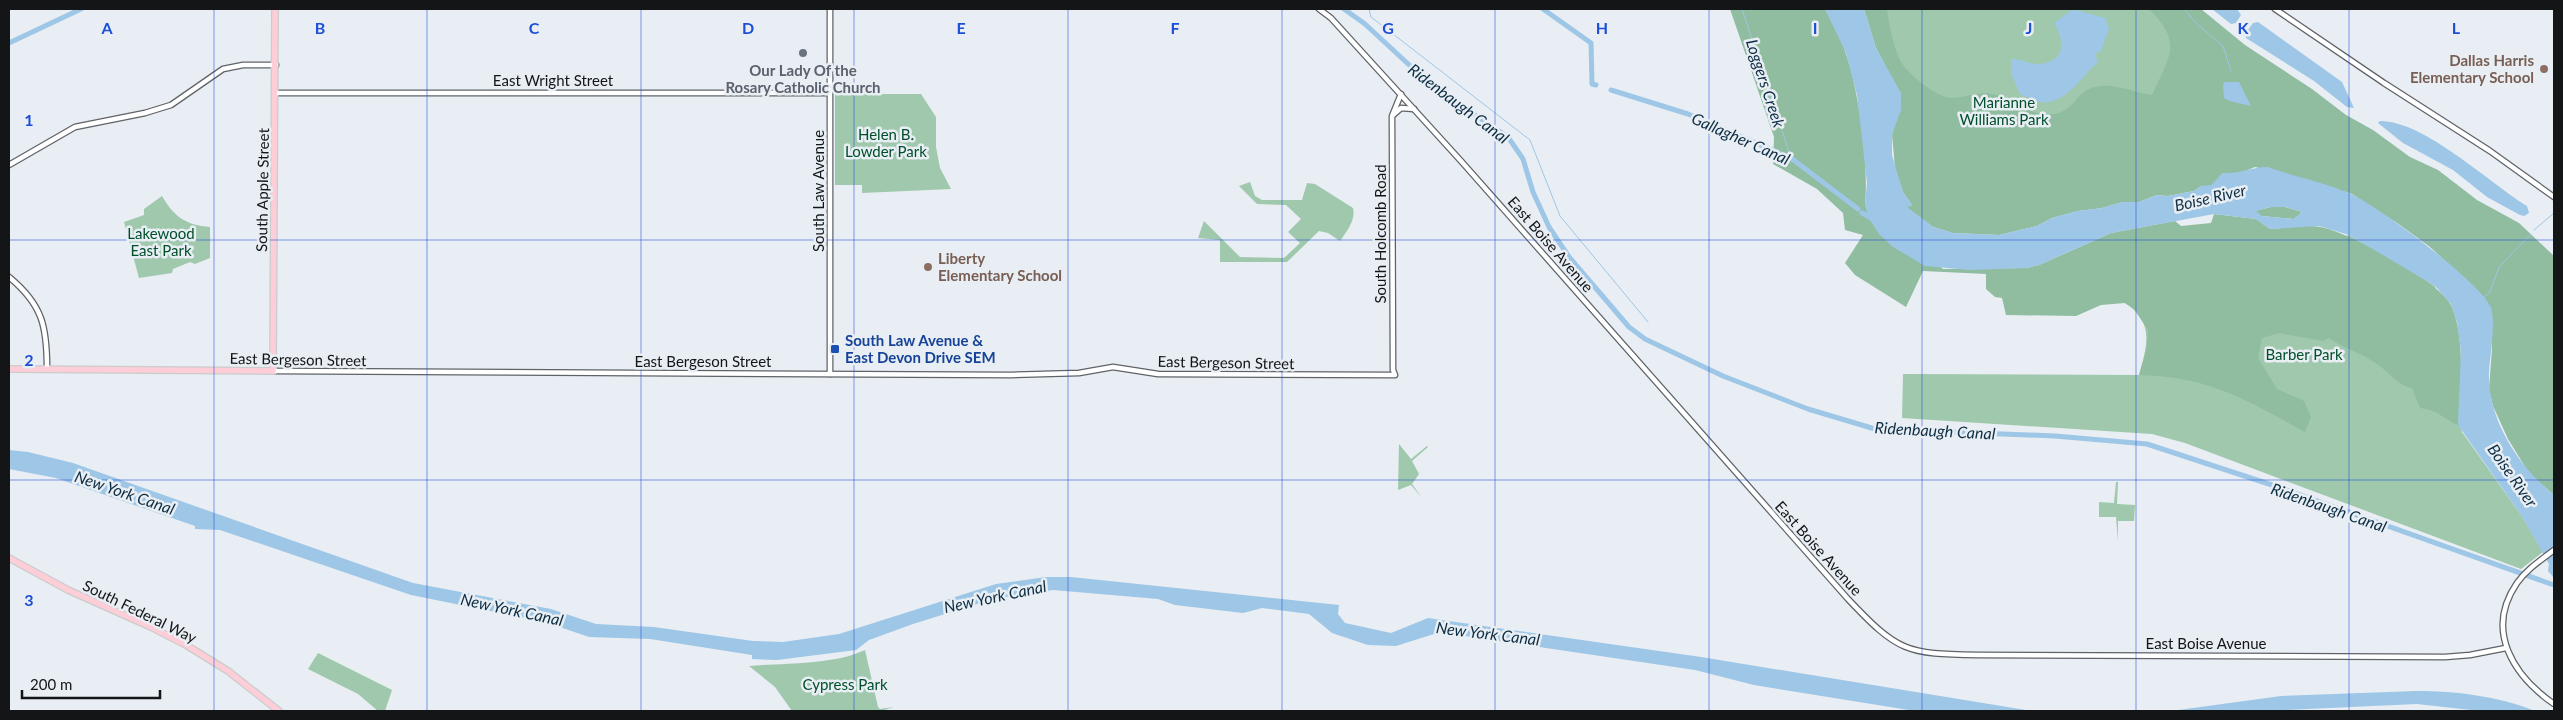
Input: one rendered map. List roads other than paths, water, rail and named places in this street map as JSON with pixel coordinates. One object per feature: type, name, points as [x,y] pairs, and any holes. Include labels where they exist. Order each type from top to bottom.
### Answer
[{"type":"main road","name":"South Apple Street","points":[[273,371],[276,9]]},
{"type":"main road","name":"East Bergeson Street","points":[[9,369],[273,371]]},
{"type":"main road","name":"South Federal Way","points":[[9,558],[68,590],[151,627],[186,645],[228,670],[280,711]]},
{"type":"main road","points":[[268,701],[275,711]]},
{"type":"street","name":"South Law Avenue","points":[[830,9],[830,374]]},
{"type":"street","name":"East Boise Avenue","points":[[1319,9],[1331,18],[1401,94],[1848,598],[1876,629],[1891,641],[1920,652],[1987,655],[2445,656],[2470,655],[2506,648]]},
{"type":"street","points":[[2275,9],[2384,83],[2490,151],[2554,197]]},
{"type":"street","points":[[9,164],[75,126],[145,113],[172,105],[223,69],[238,65],[276,65]]},
{"type":"street","name":"East Wright Street","points":[[276,92],[830,93]]},
{"type":"street","name":"South Holcomb Road","points":[[1395,375],[1393,370],[1392,116],[1401,94]]},
{"type":"street","points":[[1392,116],[1401,108],[1414,109]]},
{"type":"street","points":[[9,278],[26,292],[42,319],[47,340],[48,369]]},
{"type":"street","name":"East Bergeson Street","points":[[273,371],[830,374],[1079,373],[1113,367],[1158,374],[1395,375]]},
{"type":"street","points":[[2554,550],[2539,561],[2517,583],[2509,600],[2506,613],[2506,648],[2525,680],[2554,704]]},
{"type":"water","name":"Boise River","points":[[1825,9],[1864,9],[1876,48],[1901,93],[1901,110],[1892,135],[1892,155],[1903,192],[1912,205],[1907,207],[1933,227],[1953,233],[1999,235],[2037,226],[2052,218],[2078,211],[2102,208],[2123,202],[2139,202],[2157,195],[2168,196],[2194,191],[2201,186],[2211,185],[2223,173],[2268,167],[2351,194],[2382,213],[2427,246],[2469,282],[2484,297],[2491,308],[2493,331],[2489,372],[2493,407],[2499,424],[2518,456],[2541,484],[2554,495],[2554,578],[2548,571],[2549,564],[2521,515],[2458,425],[2461,351],[2457,322],[2451,304],[2435,286],[2349,235],[2319,226],[2270,229],[2256,219],[2214,214],[2111,233],[2039,265],[2026,268],[1969,270],[1925,266],[1893,247],[1879,234],[1868,217],[1865,205],[1867,183],[1857,95],[1846,53]],"holes":[[[2271,207],[2285,207],[2302,212],[2294,219],[2262,216],[2256,211]]]},
{"type":"water","points":[[2073,9],[2105,18],[2109,29],[2101,51],[2095,54],[2098,62],[2073,88],[2058,99],[2042,102],[2020,94],[2011,73],[2011,59],[2037,64],[2046,63],[2058,56],[2061,44],[2058,30],[2054,23]]},
{"type":"water","points":[[2212,9],[2237,9],[2241,15],[2236,23],[2231,24]]},
{"type":"water","points":[[2258,22],[2342,82],[2354,108],[2347,107],[2314,81],[2246,38],[2245,34],[2253,23]]},
{"type":"water","points":[[2225,82],[2239,82],[2251,106],[2224,98],[2223,84]]},
{"type":"water","points":[[2380,121],[2398,124],[2417,131],[2436,142],[2527,206],[2529,213],[2524,216],[2520,215],[2487,197],[2453,170],[2403,143],[2378,123]]},
{"type":"water","name":"New York Canal","points":[[9,450],[28,452],[73,463],[413,583],[551,609],[596,624],[654,627],[753,641],[783,642],[839,634],[996,584],[1046,577],[1071,577],[1339,605],[1338,614],[1345,623],[1391,633],[1428,618],[1701,657],[2032,711],[1915,711],[1754,685],[1695,670],[1444,633],[1437,633],[1396,646],[1368,645],[1332,633],[1309,614],[1262,608],[1243,613],[1175,605],[1158,599],[1053,590],[993,599],[869,640],[856,650],[777,660],[752,659],[752,655],[650,639],[589,637],[545,622],[411,595],[220,530],[195,529],[195,526],[56,478],[9,469]]},
{"type":"water","points":[[2416,691],[2476,695],[2535,711],[2480,711],[2417,704],[2266,711],[2171,711],[2281,696]]},
{"type":"waterway","name":"Ridenbaugh Canal","points":[[9,43],[81,9]]},
{"type":"waterway","name":"Ridenbaugh Canal","points":[[1344,9],[1365,24],[1433,87],[1508,137],[1523,159],[1533,192],[1549,227],[1569,257],[1629,327],[1645,339],[1723,376],[1808,409],[1875,429],[2055,436],[2147,444],[2272,485],[2554,585]]},
{"type":"waterway","points":[[1369,9],[1371,17],[1530,140],[1560,216],[1648,322]]},
{"type":"waterway","name":"Gallagher Canal","points":[[1543,9],[1591,43],[1592,84],[1596,85]]},
{"type":"waterway","name":"Loggers Creek","points":[[1742,9],[1791,158]]},
{"type":"waterway","points":[[2184,9],[2198,25],[2223,46],[2231,71]]},
{"type":"waterway","name":"Gallagher Canal","points":[[1611,90],[1688,114],[1791,158],[1858,209]]},
{"type":"waterway","name":"Gallagher Canal","points":[[1862,213],[1873,219]]},
{"type":"waterway","points":[[2534,230],[2554,213]]},
{"type":"waterway","points":[[2483,298],[2490,292],[2499,267],[2531,234]]},
{"type":"place","name":"Our Lady Of the Rosary Catholic Church","points":[[803,53]]},
{"type":"place","name":"Dallas Harris Elementary School","points":[[2544,69]]},
{"type":"place","name":"Liberty Elementary School","points":[[928,267]]},
{"type":"place","name":"South Law Avenue & East Devon Drive SEM","points":[[835,349]]},
{"type":"park label","name":"Marianne Williams Park","points":[[2004,110]]},
{"type":"park label","name":"Helen B. Lowder Park","points":[[886,142]]},
{"type":"park label","name":"Lakewood East Park","points":[[161,242]]},
{"type":"park label","name":"Barber Park","points":[[2304,354]]},
{"type":"park label","name":"Cypress Park","points":[[845,684]]}]
